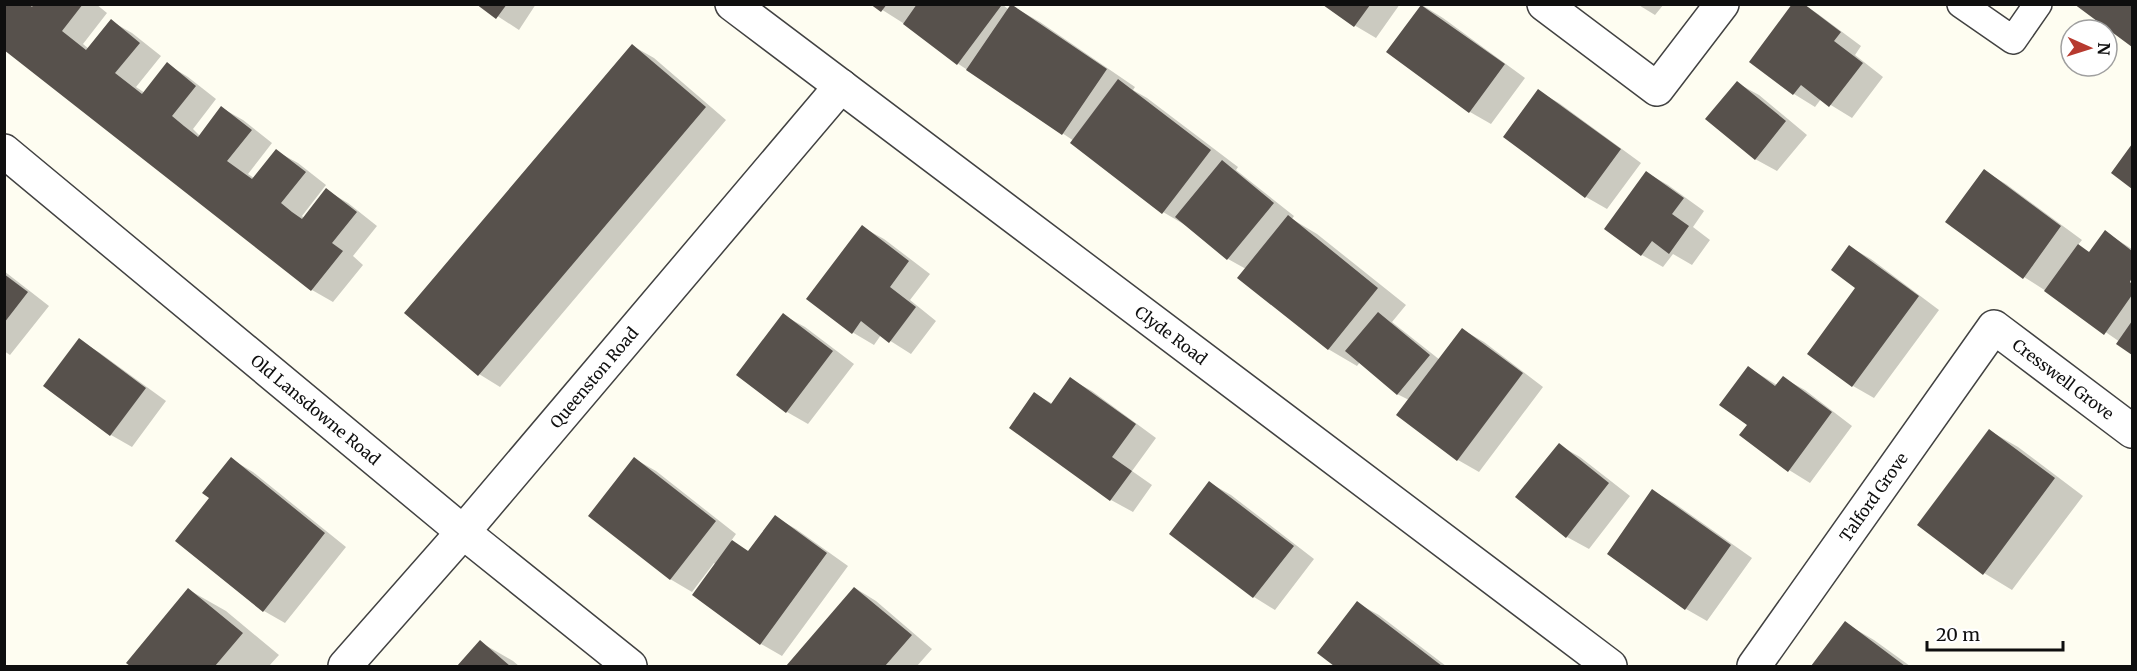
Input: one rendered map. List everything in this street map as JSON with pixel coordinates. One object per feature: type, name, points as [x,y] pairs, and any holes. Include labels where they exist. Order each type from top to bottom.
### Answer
[{"type":"street","name":"Clyde Road","points":[[732,4],[1610,666]]},
{"type":"street","points":[[1544,4],[1658,89],[1722,4]]},
{"type":"street","name":"Queenston Road","points":[[345,666],[463,532],[841,86]]},
{"type":"street","name":"Old Lansdowne Road","points":[[4,151],[463,532],[630,666]]},
{"type":"street","name":"Cresswell Grove","points":[[1994,327],[2133,430]]},
{"type":"street","name":"Talford Grove","points":[[1754,666],[1994,327]]},
{"type":"lane","points":[[1961,4],[2013,40],[2038,4]]},
{"type":"building","points":[[4,4],[29,4],[32,7],[34,4],[83,4],[62,31],[86,50],[111,19],[140,43],[115,73],[142,94],[167,62],[196,86],[172,116],[184,126],[198,137],[221,106],[252,130],[227,161],[252,179],[276,149],[306,172],[281,203],[292,212],[302,219],[326,188],[357,212],[332,243],[343,251],[311,291],[4,50]]},
{"type":"building","points":[[476,4],[507,4],[496,19]]},
{"type":"building","points":[[870,4],[887,4],[881,12]]},
{"type":"building","points":[[917,4],[999,4],[1001,6],[957,65],[903,24]]},
{"type":"building","points":[[1011,4],[1107,69],[1062,135],[966,70]]},
{"type":"building","points":[[1792,4],[1804,4],[1841,32],[1834,41],[1863,63],[1829,107],[1801,85],[1793,95],[1749,62]]},
{"type":"building","points":[[2074,4],[2132,4],[2132,47],[2119,37],[2119,18],[2093,18]]},
{"type":"building","points":[[1323,5],[1370,5],[1354,27]]},
{"type":"building","points":[[1421,5],[1505,64],[1469,113],[1386,52]]},
{"type":"building","points":[[632,44],[706,107],[478,376],[404,313]]},
{"type":"building","points":[[1118,79],[1211,150],[1162,214],[1070,143]]},
{"type":"building","points":[[1737,81],[1786,121],[1755,160],[1705,119]]},
{"type":"building","points":[[1538,89],[1621,149],[1585,198],[1503,137]]},
{"type":"building","points":[[2132,144],[2132,189],[2111,173]]},
{"type":"building","points":[[1222,160],[1274,203],[1227,260],[1175,217]]},
{"type":"building","points":[[1984,169],[2061,226],[2023,279],[1945,222]]},
{"type":"building","points":[[1646,171],[1684,198],[1672,214],[1689,226],[1669,254],[1652,241],[1641,256],[1604,229]]},
{"type":"building","points":[[1288,215],[1378,288],[1328,350],[1237,278]]},
{"type":"building","points":[[862,225],[909,261],[890,287],[916,307],[889,343],[861,321],[852,334],[806,299]]},
{"type":"building","points":[[2105,230],[2132,251],[2130,282],[2132,295],[2104,335],[2044,291],[2078,244],[2089,252]]},
{"type":"building","points":[[1849,245],[1919,296],[1852,387],[1807,354],[1855,288],[1831,270]]},
{"type":"building","points":[[4,274],[28,292],[4,323]]},
{"type":"building","points":[[1378,312],[1430,355],[1397,395],[1345,351]]},
{"type":"building","points":[[783,313],[833,351],[786,413],[736,375]]},
{"type":"building","points":[[2132,321],[2132,355],[2116,344]]},
{"type":"building","points":[[1462,328],[1523,373],[1457,461],[1396,415]]},
{"type":"building","points":[[79,338],[146,388],[110,436],[43,386]]},
{"type":"building","points":[[1748,366],[1775,386],[1783,376],[1832,412],[1788,472],[1739,435],[1747,425],[1719,405]]},
{"type":"building","points":[[1070,377],[1136,424],[1112,457],[1132,471],[1110,501],[1009,428],[1034,392],[1051,404]]},
{"type":"building","points":[[1989,429],[2055,478],[1983,575],[1917,525]]},
{"type":"building","points":[[1559,443],[1609,483],[1566,538],[1515,497]]},
{"type":"building","points":[[231,457],[325,533],[263,612],[175,541],[209,498],[202,493]]},
{"type":"building","points":[[634,457],[716,521],[670,580],[588,516]]},
{"type":"building","points":[[1209,481],[1294,546],[1253,598],[1169,534]]},
{"type":"building","points":[[1652,489],[1731,545],[1685,610],[1607,554]]},
{"type":"building","points":[[775,515],[827,553],[760,645],[692,595],[732,540],[748,551]]},
{"type":"building","points":[[854,587],[912,635],[885,666],[786,666]]},
{"type":"building","points":[[188,588],[243,633],[215,666],[130,666],[126,663]]},
{"type":"building","points":[[1357,601],[1442,666],[1334,666],[1317,653]]},
{"type":"building","points":[[1845,621],[1905,666],[1811,666]]},
{"type":"building","points":[[480,640],[510,666],[457,666]]}]
